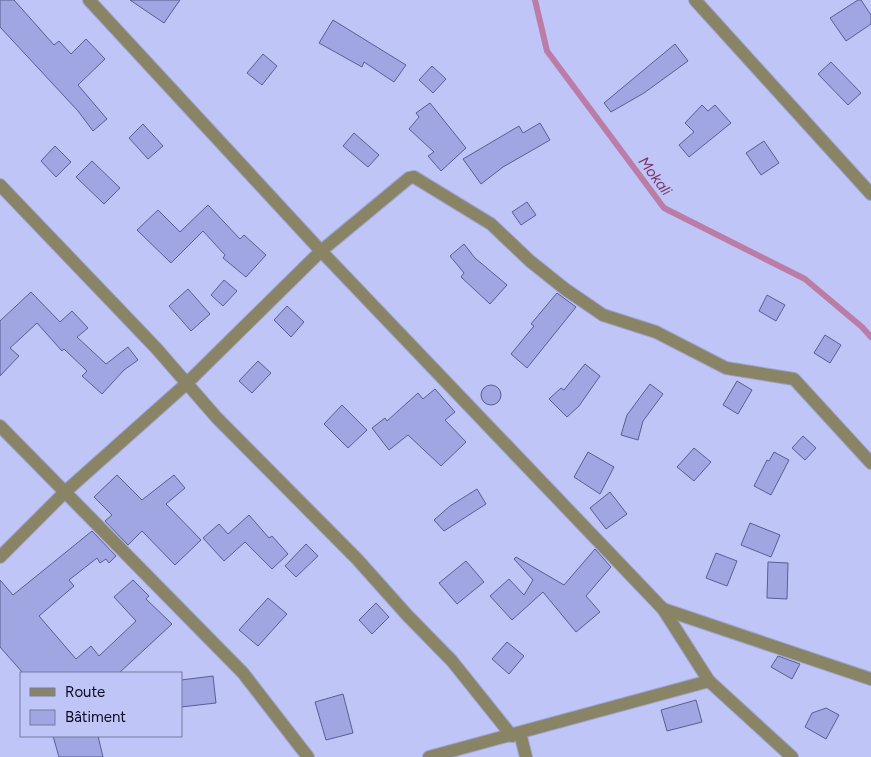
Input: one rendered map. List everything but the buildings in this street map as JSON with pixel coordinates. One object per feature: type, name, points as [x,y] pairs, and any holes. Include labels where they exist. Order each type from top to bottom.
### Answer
[{"type":"street","points":[[88,0],[320,251],[663,609],[709,680],[792,757]]},
{"type":"street","points":[[695,0],[871,194]]},
{"type":"street","points":[[0,557],[66,491],[186,384],[320,251],[409,178],[414,177],[491,224],[558,284],[603,315],[664,336],[726,368],[794,378],[871,463]]},
{"type":"street","points":[[0,186],[156,348],[186,384],[358,559],[452,661],[516,735],[526,757]]},
{"type":"street","points":[[0,426],[243,673],[308,757]]},
{"type":"street","points":[[663,609],[871,678]]},
{"type":"street","points":[[429,757],[516,735],[709,680]]},
{"type":"waterway","name":"Mokali","points":[[535,0],[547,51],[664,208],[805,279],[862,327],[871,337]]}]
